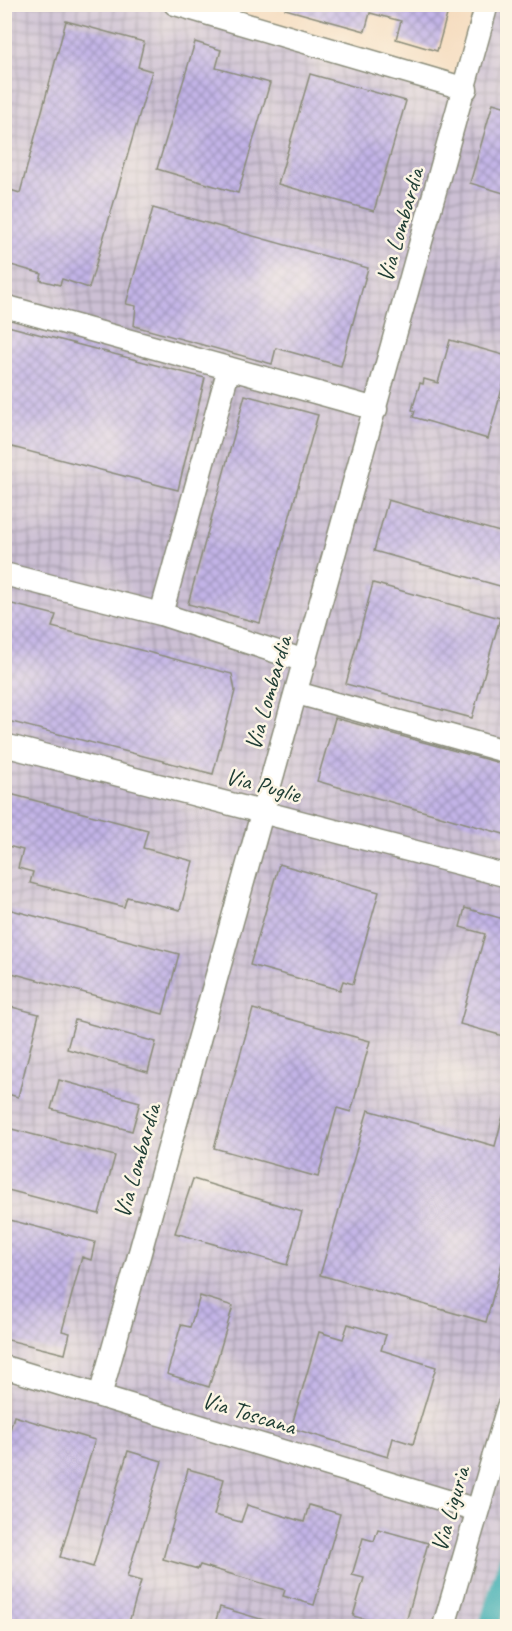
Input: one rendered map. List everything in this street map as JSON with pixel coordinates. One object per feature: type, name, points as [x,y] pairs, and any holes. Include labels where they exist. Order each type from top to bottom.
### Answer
[{"type":"street","points":[[175,4],[466,89]]},
{"type":"street","name":"Via Lombardia","points":[[100,1396],[466,89],[487,4]]},
{"type":"street","points":[[4,306],[376,409]]},
{"type":"street","points":[[161,614],[229,368]]},
{"type":"street","points":[[4,574],[161,614],[305,661]]},
{"type":"street","points":[[297,693],[507,752]]},
{"type":"street","name":"Via Puglie","points":[[4,745],[507,876]]},
{"type":"street","name":"Via Toscana","points":[[4,1367],[477,1510]]},
{"type":"street","name":"Via Liguria","points":[[444,1626],[507,1407]]},
{"type":"shaded area","points":[[5,5],[164,5],[462,87],[483,5],[507,5],[508,1543],[482,1626],[5,1626]]},
{"type":"building","points":[[286,4],[450,4],[437,51],[396,39],[401,21],[370,13],[365,31],[285,9]]},
{"type":"building","points":[[66,21],[144,42],[138,67],[152,71],[89,288],[62,279],[60,285],[40,280],[42,274],[4,263],[4,188],[20,193]]},
{"type":"building","points":[[195,42],[221,50],[216,68],[270,83],[238,193],[157,169]]},
{"type":"building","points":[[310,74],[406,101],[374,211],[278,184]]},
{"type":"building","points":[[493,103],[507,107],[507,194],[470,183]]},
{"type":"building","points":[[153,208],[368,268],[341,366],[276,348],[272,364],[134,326],[136,306],[126,304]]},
{"type":"building","points":[[4,325],[205,378],[178,490],[4,445]]},
{"type":"building","points":[[450,340],[507,356],[507,371],[488,439],[413,417],[415,411],[412,410],[420,383],[423,384],[424,379],[438,383]]},
{"type":"building","points":[[245,395],[318,415],[260,623],[188,604]]},
{"type":"building","points":[[388,500],[507,534],[507,588],[374,551]]},
{"type":"building","points":[[373,583],[500,618],[472,718],[346,684]]},
{"type":"building","points":[[4,602],[56,615],[52,627],[232,674],[235,691],[213,774],[4,720]]},
{"type":"building","points":[[335,718],[507,765],[507,835],[317,781]]},
{"type":"building","points":[[10,794],[148,830],[143,848],[193,861],[180,910],[127,897],[124,907],[30,883],[33,872],[18,868],[23,850],[4,845],[4,812]]},
{"type":"building","points":[[279,864],[379,892],[353,984],[343,981],[340,990],[250,965]]},
{"type":"building","points":[[4,908],[179,954],[163,1014],[4,971]]},
{"type":"building","points":[[465,908],[507,920],[507,1037],[460,1024],[485,934],[460,927]]},
{"type":"building","points":[[4,1005],[39,1014],[18,1097],[4,1093]]},
{"type":"building","points":[[253,1009],[370,1041],[351,1112],[337,1108],[318,1177],[214,1148]]},
{"type":"building","points":[[75,1020],[156,1042],[148,1072],[67,1049]]},
{"type":"building","points":[[59,1080],[140,1102],[132,1131],[51,1109]]},
{"type":"building","points":[[368,1110],[495,1146],[503,1116],[507,1117],[507,1245],[486,1322],[320,1275]]},
{"type":"building","points":[[4,1127],[115,1156],[99,1214],[4,1189]]},
{"type":"building","points":[[193,1179],[302,1212],[287,1265],[175,1233]]},
{"type":"building","points":[[10,1220],[95,1242],[91,1260],[82,1257],[62,1331],[70,1333],[65,1354],[4,1339],[4,1242]]},
{"type":"building","points":[[200,1296],[233,1306],[209,1387],[167,1374],[181,1325],[190,1327]]},
{"type":"building","points":[[348,1324],[386,1335],[381,1350],[436,1367],[413,1444],[393,1438],[388,1457],[291,1428],[319,1332],[343,1339]]},
{"type":"building","points":[[14,1416],[95,1440],[60,1557],[93,1567],[128,1451],[162,1461],[127,1577],[141,1581],[128,1626],[4,1626],[4,1428],[10,1430]]},
{"type":"building","points":[[188,1469],[224,1479],[214,1515],[241,1522],[247,1505],[304,1522],[309,1505],[340,1514],[314,1605],[283,1596],[285,1590],[200,1565],[198,1569],[163,1559]]},
{"type":"building","points":[[378,1529],[428,1543],[405,1626],[391,1626],[353,1616],[364,1578],[352,1575],[363,1538],[374,1541]]},
{"type":"building","points":[[220,1607],[274,1623],[273,1626],[214,1626]]},
{"type":"waterway","points":[[489,1626],[508,1562]]}]
